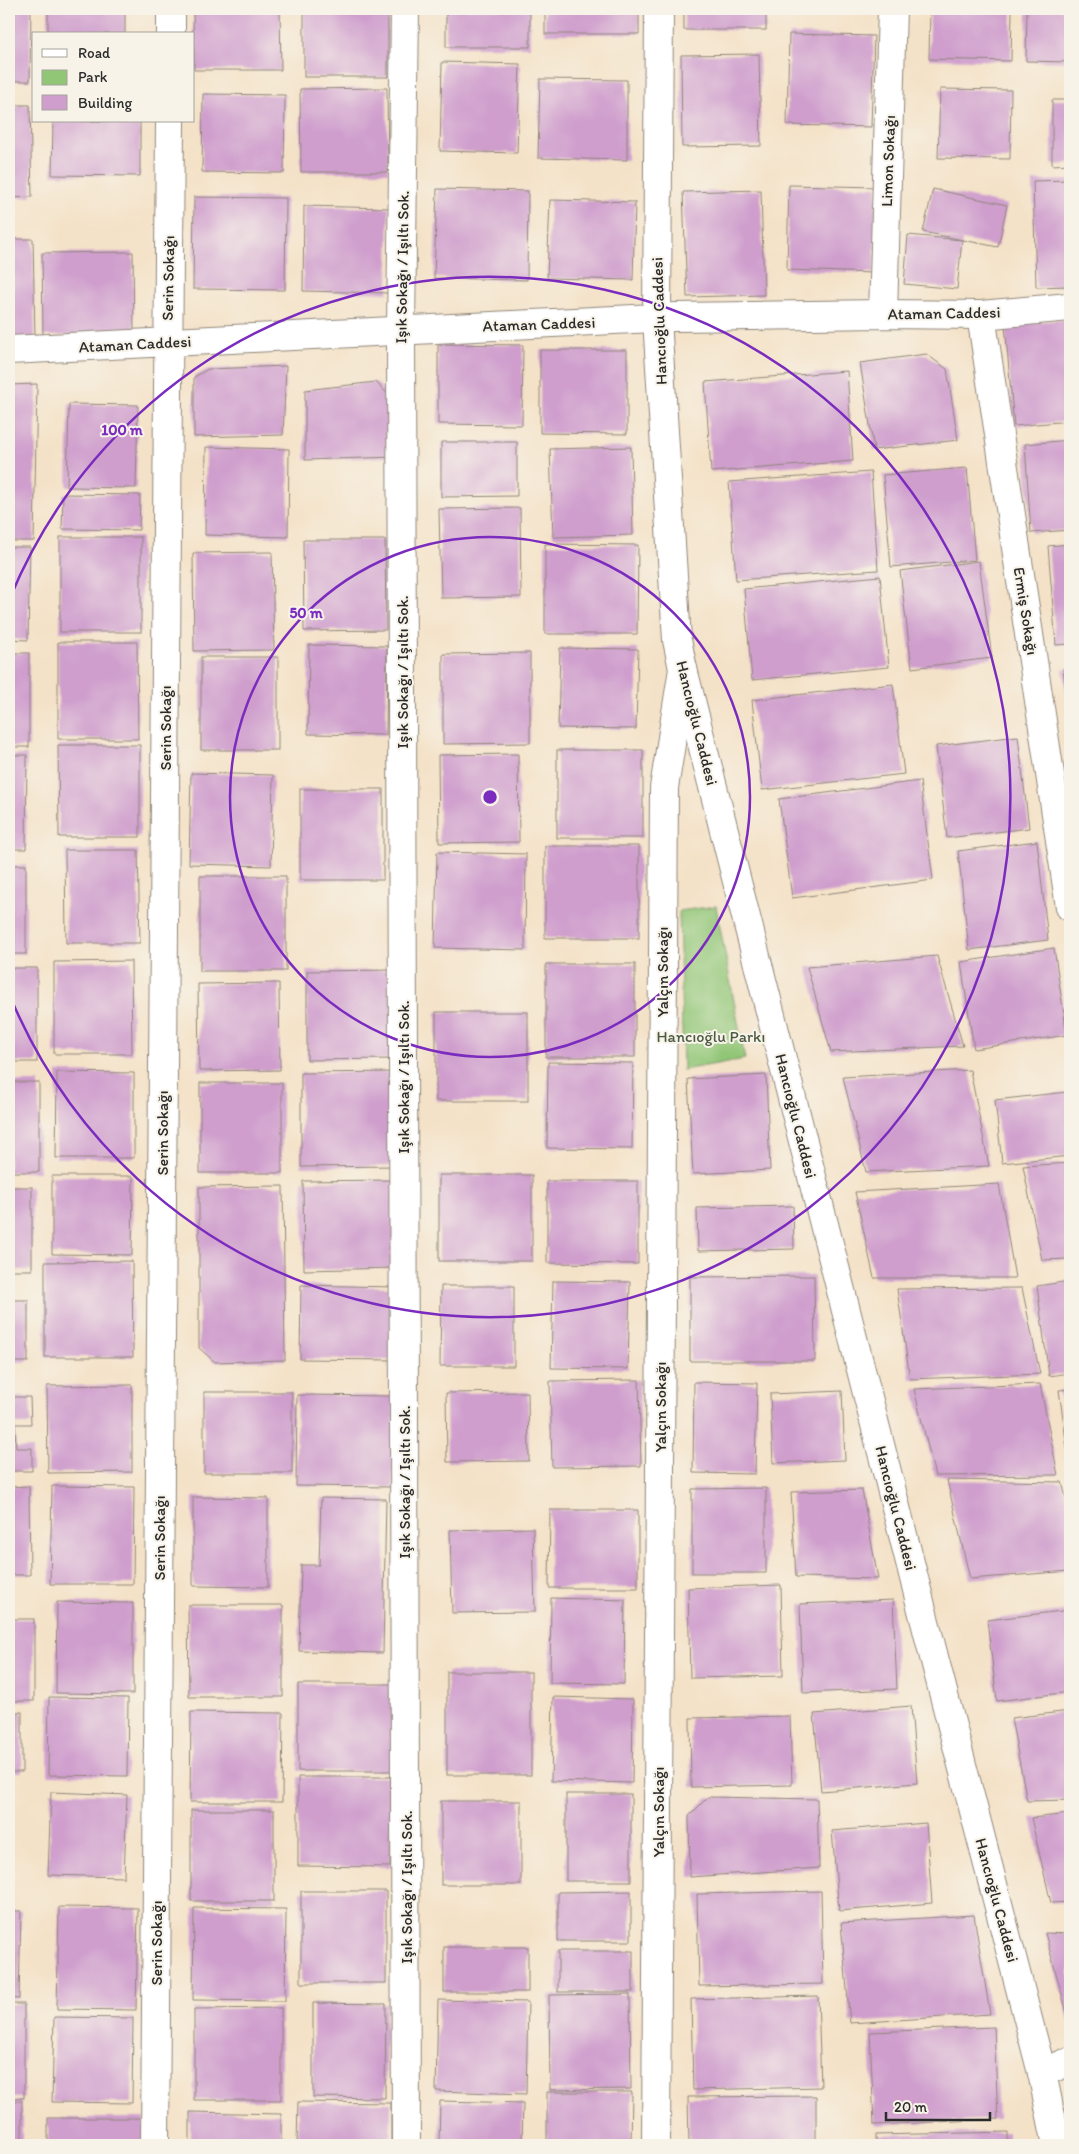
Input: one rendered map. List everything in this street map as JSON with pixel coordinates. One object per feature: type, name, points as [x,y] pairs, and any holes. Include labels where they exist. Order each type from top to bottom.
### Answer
[{"type":"street","points":[[171,9],[171,32]]},
{"type":"street","name":"Işık Sokağı / Işıltı Sok.","points":[[405,9],[401,330],[406,2145]]},
{"type":"street","name":"Hancıoğlu Caddesi","points":[[659,9],[657,319],[677,640],[931,1647],[1042,2073],[1057,2145]]},
{"type":"street","name":"Limon Sokağı","points":[[883,314],[892,9]]},
{"type":"street","name":"Serin Sokağı","points":[[154,2145],[170,122]]},
{"type":"street","name":"Ataman Caddesi","points":[[9,350],[657,319],[883,314],[981,315],[1070,307]]},
{"type":"street","name":"Ermiş Sokağı","points":[[981,315],[1070,907]]},
{"type":"street","name":"Yalçın Sokağı","points":[[656,2145],[664,788],[683,669]]},
{"type":"street","points":[[1042,2073],[1070,2060]]},
{"type":"green space","name":"Hancıoğlu Parkı","points":[[716,906],[745,1059],[683,1070],[679,911]]},
{"type":"building","points":[[9,9],[31,9],[30,81],[9,81]]},
{"type":"building","points":[[48,9],[125,9],[125,32],[48,32]]},
{"type":"building","points":[[193,9],[280,9],[281,70],[195,70],[195,32],[193,32]]},
{"type":"building","points":[[304,9],[388,9],[388,77],[304,77]]},
{"type":"building","points":[[446,9],[530,9],[530,47],[446,47]]},
{"type":"building","points":[[545,9],[639,9],[639,34],[545,34]]},
{"type":"building","points":[[684,9],[766,9],[766,30],[684,30]]},
{"type":"building","points":[[930,9],[1012,9],[1011,61],[929,59]]},
{"type":"building","points":[[1027,9],[1070,9],[1070,62],[1026,61]]},
{"type":"building","points":[[789,34],[874,36],[871,127],[787,125]]},
{"type":"building","points":[[759,54],[761,146],[682,147],[681,55]]},
{"type":"building","points":[[442,62],[520,64],[517,153],[440,151]]},
{"type":"building","points":[[540,79],[627,80],[627,160],[538,158]]},
{"type":"building","points":[[387,88],[388,172],[301,172],[300,89]]},
{"type":"building","points":[[940,89],[1011,90],[1010,159],[938,158]]},
{"type":"building","points":[[203,94],[285,95],[284,173],[202,172]]},
{"type":"building","points":[[1052,100],[1070,100],[1070,164],[1052,165]]},
{"type":"building","points":[[9,105],[30,105],[32,197],[9,198]]},
{"type":"building","points":[[53,122],[140,122],[140,176],[52,175]]},
{"type":"building","points":[[1070,180],[1070,286],[1036,287],[1033,181]]},
{"type":"building","points":[[789,185],[877,187],[874,273],[787,270]]},
{"type":"building","points":[[437,189],[528,191],[527,280],[434,278]]},
{"type":"building","points":[[933,189],[1007,205],[998,247],[923,232]]},
{"type":"building","points":[[761,190],[764,295],[687,297],[683,192]]},
{"type":"building","points":[[194,197],[286,198],[285,290],[193,289]]},
{"type":"building","points":[[550,200],[635,202],[633,280],[547,278]]},
{"type":"building","points":[[304,206],[389,208],[388,293],[303,291]]},
{"type":"building","points":[[908,235],[962,240],[957,289],[904,284]]},
{"type":"building","points":[[9,239],[33,239],[35,338],[9,339]]},
{"type":"building","points":[[133,252],[134,334],[43,336],[42,253]]},
{"type":"building","points":[[1070,319],[1070,421],[1014,426],[1005,325]]},
{"type":"building","points":[[438,344],[523,345],[522,425],[438,424]]},
{"type":"building","points":[[540,350],[627,350],[627,434],[540,433]]},
{"type":"building","points":[[926,354],[947,369],[958,440],[874,450],[860,363]]},
{"type":"building","points":[[286,366],[283,435],[194,437],[194,377],[208,369]]},
{"type":"building","points":[[847,371],[853,461],[711,472],[705,382]]},
{"type":"building","points":[[376,382],[397,404],[395,457],[305,460],[305,390]]},
{"type":"building","points":[[37,384],[34,541],[9,541],[9,385]]},
{"type":"building","points":[[69,404],[138,405],[136,488],[67,487]]},
{"type":"building","points":[[1070,440],[1070,530],[1031,533],[1025,444]]},
{"type":"building","points":[[441,442],[517,442],[517,496],[441,497]]},
{"type":"building","points":[[206,447],[289,449],[288,537],[205,535]]},
{"type":"building","points":[[631,447],[633,535],[553,537],[550,449]]},
{"type":"building","points":[[967,468],[975,560],[891,567],[883,475]]},
{"type":"building","points":[[871,472],[878,570],[736,580],[729,482]]},
{"type":"building","points":[[63,494],[140,495],[139,530],[62,529]]},
{"type":"building","points":[[520,508],[521,597],[441,598],[439,509]]},
{"type":"building","points":[[60,537],[141,537],[141,632],[60,632]]},
{"type":"building","points":[[303,540],[385,540],[386,630],[304,631]]},
{"type":"building","points":[[545,544],[638,545],[637,634],[545,634]]},
{"type":"building","points":[[1070,544],[1070,644],[1056,645],[1048,546]]},
{"type":"building","points":[[9,547],[30,547],[28,640],[9,639]]},
{"type":"building","points":[[272,552],[274,650],[194,651],[193,553]]},
{"type":"building","points":[[979,561],[992,658],[912,668],[900,571]]},
{"type":"building","points":[[880,576],[889,667],[752,680],[744,589]]},
{"type":"building","points":[[58,642],[137,642],[138,739],[58,739]]},
{"type":"building","points":[[309,645],[387,646],[386,735],[308,734]]},
{"type":"building","points":[[560,648],[638,649],[636,729],[558,728]]},
{"type":"building","points":[[9,653],[29,653],[29,747],[9,747]]},
{"type":"building","points":[[530,653],[530,743],[443,744],[443,654]]},
{"type":"building","points":[[201,657],[278,657],[278,750],[201,750]]},
{"type":"building","points":[[1070,668],[1070,712],[1069,713],[1063,669]]},
{"type":"building","points":[[893,684],[904,774],[762,790],[752,700]]},
{"type":"building","points":[[1018,736],[1029,828],[947,838],[936,746]]},
{"type":"building","points":[[58,745],[140,745],[140,837],[59,837]]},
{"type":"building","points":[[557,750],[643,750],[643,838],[557,838]]},
{"type":"building","points":[[518,754],[519,842],[439,843],[438,755]]},
{"type":"building","points":[[9,755],[27,755],[26,849],[9,849]]},
{"type":"building","points":[[191,773],[273,775],[271,866],[189,864]]},
{"type":"building","points":[[920,781],[933,880],[792,898],[779,799]]},
{"type":"building","points":[[300,789],[383,789],[383,880],[300,880]]},
{"type":"building","points":[[1037,841],[1048,940],[969,950],[958,851]]},
{"type":"building","points":[[545,846],[639,846],[639,938],[545,938]]},
{"type":"building","points":[[65,850],[138,850],[140,943],[66,943]]},
{"type":"building","points":[[437,852],[526,854],[525,950],[435,948]]},
{"type":"building","points":[[9,865],[26,865],[26,954],[9,954]]},
{"type":"building","points":[[200,876],[286,876],[286,971],[200,971]]},
{"type":"building","points":[[1054,948],[1067,1035],[974,1049],[961,962]]},
{"type":"building","points":[[937,956],[963,1046],[831,1052],[807,967]]},
{"type":"building","points":[[131,961],[132,1054],[54,1054],[54,962]]},
{"type":"building","points":[[546,964],[635,964],[635,1057],[546,1057]]},
{"type":"building","points":[[9,968],[37,968],[37,1062],[9,1062]]},
{"type":"building","points":[[394,970],[394,1059],[307,1060],[307,971]]},
{"type":"building","points":[[279,983],[280,1070],[199,1071],[198,984]]},
{"type":"building","points":[[436,1012],[528,1012],[528,1101],[436,1101]]},
{"type":"building","points":[[548,1062],[633,1063],[632,1149],[547,1148]]},
{"type":"building","points":[[970,1070],[989,1166],[866,1172],[843,1077]]},
{"type":"building","points":[[57,1072],[134,1073],[134,1158],[56,1158]]},
{"type":"building","points":[[398,1072],[398,1166],[301,1167],[301,1073]]},
{"type":"building","points":[[766,1075],[770,1170],[693,1174],[688,1079]]},
{"type":"building","points":[[9,1082],[39,1082],[39,1172],[9,1172]]},
{"type":"building","points":[[200,1083],[282,1083],[282,1173],[200,1173]]},
{"type":"building","points":[[1067,1092],[1070,1119],[1070,1156],[1002,1163],[995,1100]]},
{"type":"building","points":[[1070,1163],[1070,1259],[1042,1260],[1023,1166]]},
{"type":"building","points":[[439,1175],[532,1175],[532,1261],[439,1261]]},
{"type":"building","points":[[52,1176],[133,1176],[132,1255],[52,1254]]},
{"type":"building","points":[[395,1180],[396,1268],[304,1270],[303,1181]]},
{"type":"building","points":[[547,1181],[638,1181],[638,1264],[547,1263]]},
{"type":"building","points":[[999,1184],[1015,1278],[874,1278],[855,1192]]},
{"type":"building","points":[[283,1186],[285,1360],[215,1362],[199,1348],[199,1187]]},
{"type":"building","points":[[9,1187],[32,1187],[32,1270],[9,1270]]},
{"type":"building","points":[[793,1206],[794,1249],[698,1251],[697,1208]]},
{"type":"building","points":[[132,1261],[133,1357],[45,1357],[45,1262]]},
{"type":"building","points":[[814,1276],[815,1361],[690,1361],[690,1277]]},
{"type":"building","points":[[553,1281],[630,1282],[628,1369],[551,1368]]},
{"type":"building","points":[[1070,1281],[1070,1373],[1049,1376],[1037,1286]]},
{"type":"building","points":[[301,1285],[394,1287],[393,1360],[300,1359]]},
{"type":"building","points":[[441,1286],[514,1286],[514,1366],[440,1366]]},
{"type":"building","points":[[1022,1288],[1040,1374],[910,1379],[897,1289]]},
{"type":"building","points":[[9,1300],[28,1300],[28,1362],[9,1362]]},
{"type":"building","points":[[639,1380],[641,1466],[552,1467],[550,1381]]},
{"type":"building","points":[[694,1382],[757,1383],[755,1474],[693,1473]]},
{"type":"building","points":[[1040,1384],[1058,1475],[935,1476],[914,1389]]},
{"type":"building","points":[[132,1385],[132,1472],[48,1473],[47,1386]]},
{"type":"building","points":[[1070,1389],[1070,1462],[1069,1462],[1059,1390]]},
{"type":"building","points":[[842,1391],[845,1460],[773,1463],[770,1394]]},
{"type":"building","points":[[204,1392],[292,1392],[292,1473],[204,1473]]},
{"type":"building","points":[[528,1392],[529,1461],[447,1462],[446,1393]]},
{"type":"building","points":[[297,1395],[394,1396],[393,1487],[296,1486]]},
{"type":"building","points":[[9,1397],[30,1397],[31,1424],[15,1424],[16,1448],[32,1448],[32,1471],[9,1471]]},
{"type":"building","points":[[947,1480],[1062,1482],[1070,1514],[1070,1571],[970,1579]]},
{"type":"building","points":[[29,1486],[30,1575],[9,1575],[9,1487]]},
{"type":"building","points":[[52,1486],[134,1487],[133,1584],[50,1584]]},
{"type":"building","points":[[766,1488],[766,1573],[692,1573],[692,1489]]},
{"type":"building","points":[[862,1490],[878,1579],[796,1577],[791,1492]]},
{"type":"building","points":[[193,1497],[268,1498],[268,1587],[193,1586]]},
{"type":"building","points":[[321,1498],[386,1499],[383,1653],[299,1651],[301,1565],[319,1565]]},
{"type":"building","points":[[550,1510],[638,1510],[638,1588],[549,1588]]},
{"type":"building","points":[[533,1528],[535,1612],[452,1613],[450,1530]]},
{"type":"building","points":[[781,1585],[783,1676],[690,1678],[688,1588]]},
{"type":"building","points":[[551,1598],[625,1600],[624,1684],[550,1683]]},
{"type":"building","points":[[893,1600],[897,1689],[803,1693],[800,1604]]},
{"type":"building","points":[[57,1602],[133,1603],[133,1694],[56,1693]]},
{"type":"building","points":[[188,1605],[283,1605],[283,1697],[189,1697]]},
{"type":"building","points":[[1070,1610],[1070,1692],[997,1701],[987,1620]]},
{"type":"building","points":[[9,1619],[34,1619],[34,1701],[9,1701]]},
{"type":"building","points":[[447,1672],[531,1672],[531,1775],[447,1775]]},
{"type":"building","points":[[298,1684],[394,1684],[393,1771],[298,1771]]},
{"type":"building","points":[[49,1697],[128,1698],[127,1776],[48,1775]]},
{"type":"building","points":[[553,1697],[633,1699],[632,1783],[551,1781]]},
{"type":"building","points":[[911,1706],[917,1783],[821,1791],[814,1714]]},
{"type":"building","points":[[1070,1711],[1070,1800],[1027,1801],[1011,1718]]},
{"type":"building","points":[[9,1712],[22,1712],[22,1772],[9,1772]]},
{"type":"building","points":[[191,1712],[283,1713],[282,1802],[190,1802]]},
{"type":"building","points":[[790,1716],[792,1785],[691,1787],[690,1718]]},
{"type":"building","points":[[298,1777],[391,1777],[390,1867],[298,1866]]},
{"type":"building","points":[[51,1792],[127,1795],[124,1877],[48,1875]]},
{"type":"building","points":[[566,1794],[631,1794],[631,1881],[566,1881]]},
{"type":"building","points":[[708,1797],[817,1799],[819,1868],[690,1877],[689,1816]]},
{"type":"building","points":[[441,1801],[521,1801],[521,1885],[441,1885]]},
{"type":"building","points":[[191,1810],[274,1810],[274,1901],[191,1901]]},
{"type":"building","points":[[1070,1814],[1070,1902],[1051,1903],[1031,1818]]},
{"type":"building","points":[[926,1823],[932,1903],[839,1911],[832,1831]]},
{"type":"building","points":[[301,1891],[386,1891],[386,1983],[301,1983]]},
{"type":"building","points":[[631,1891],[631,1941],[558,1941],[558,1892]]},
{"type":"building","points":[[821,1891],[823,1984],[699,1986],[697,1894]]},
{"type":"building","points":[[59,1907],[138,1908],[136,2010],[57,2009]]},
{"type":"building","points":[[194,1908],[286,1909],[285,2001],[193,2000]]},
{"type":"building","points":[[9,1911],[21,1911],[19,1999],[9,1998]]},
{"type":"building","points":[[974,1915],[990,2014],[850,2023],[841,1923]]},
{"type":"building","points":[[1045,1933],[1070,1934],[1070,2024]]},
{"type":"building","points":[[444,1947],[528,1947],[528,1992],[444,1992]]},
{"type":"building","points":[[558,1951],[633,1951],[633,1992],[558,1992]]},
{"type":"building","points":[[630,1994],[631,2089],[550,2090],[549,1995]]},
{"type":"building","points":[[818,1996],[821,2087],[693,2090],[691,1999]]},
{"type":"building","points":[[438,2000],[528,2002],[526,2094],[436,2091]]},
{"type":"building","points":[[313,2003],[386,2004],[385,2098],[313,2097]]},
{"type":"building","points":[[9,2004],[24,2004],[24,2098],[9,2098]]},
{"type":"building","points":[[281,2008],[281,2100],[194,2100],[194,2009]]},
{"type":"building","points":[[54,2017],[133,2018],[132,2103],[52,2102]]},
{"type":"building","points":[[994,2027],[998,2119],[874,2125],[870,2032]]},
{"type":"building","points":[[547,2092],[632,2092],[631,2145],[547,2145]]},
{"type":"building","points":[[816,2096],[816,2145],[689,2145],[688,2097]]},
{"type":"building","points":[[9,2101],[22,2101],[22,2145],[9,2145]]},
{"type":"building","points":[[440,2101],[523,2103],[522,2145],[439,2145]]},
{"type":"building","points":[[298,2102],[391,2103],[391,2145],[297,2145]]},
{"type":"building","points":[[190,2112],[281,2114],[281,2145],[190,2145]]},
{"type":"building","points":[[48,2118],[144,2118],[144,2145],[48,2145]]},
{"type":"building","points":[[1008,2132],[1008,2145],[876,2145],[876,2135]]}]
